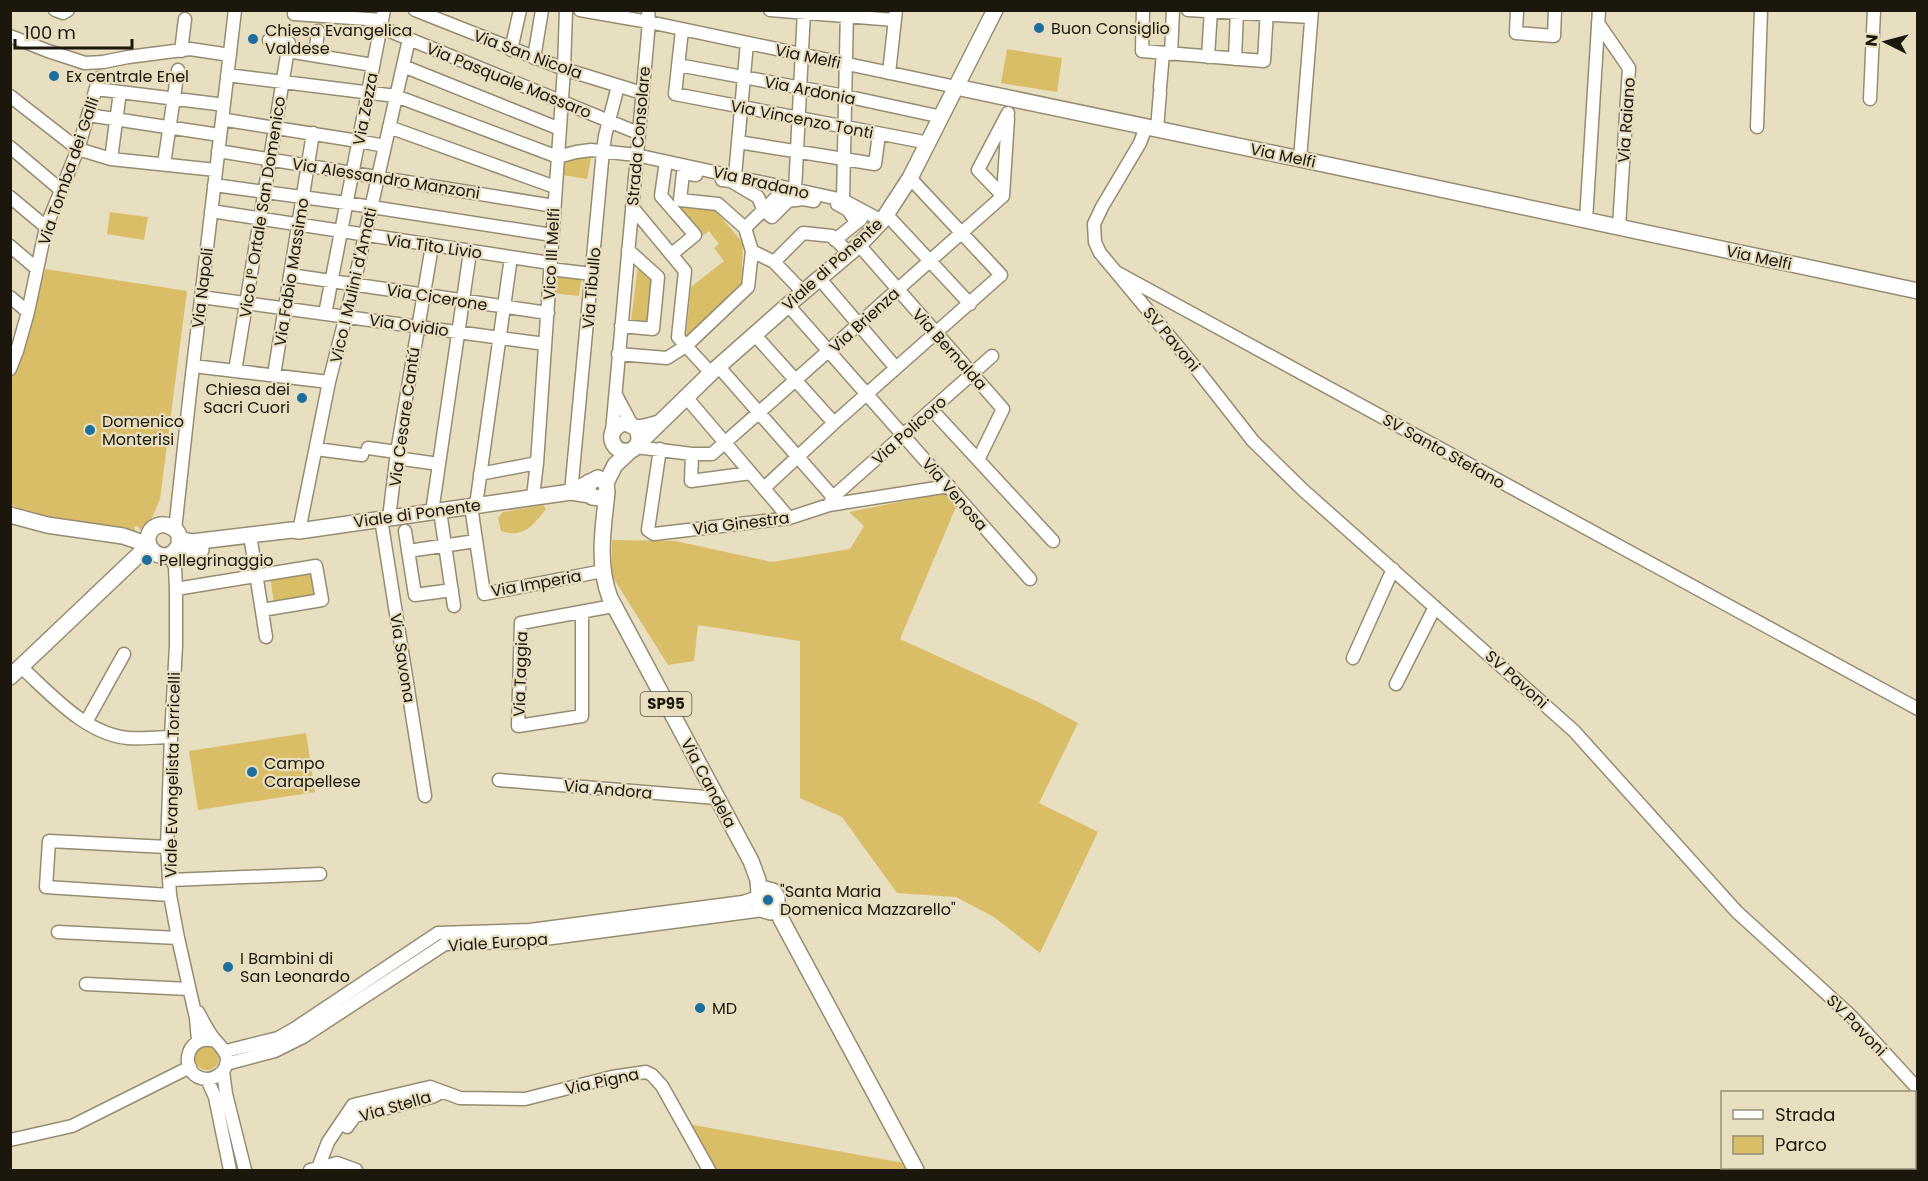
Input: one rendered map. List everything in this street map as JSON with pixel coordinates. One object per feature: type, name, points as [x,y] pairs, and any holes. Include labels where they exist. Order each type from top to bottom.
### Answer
[{"type":"main road","name":"Viale di Ponente","points":[[10,509],[18,517],[47,525],[164,541],[203,550],[292,530],[299,531],[597,488],[615,465],[715,370],[788,304],[854,249],[910,178],[995,10]]},
{"type":"main road","name":"Via Melfi","points":[[956,87],[1010,106],[1152,128],[1917,291]]},
{"type":"main road","points":[[597,488],[608,461],[612,437],[618,425],[623,423],[657,427]]},
{"type":"main road","points":[[612,437],[614,446],[621,451],[634,447],[640,436],[634,426]]},
{"type":"main road","name":"Via Candela","points":[[597,488],[604,519],[602,551],[605,585],[614,606],[751,861],[767,901],[914,1166]]},
{"type":"main road","points":[[16,672],[133,560],[164,541]]},
{"type":"street","name":"Via San Nicola","points":[[415,10],[511,50],[642,93]]},
{"type":"street","points":[[511,50],[520,10]]},
{"type":"street","points":[[534,58],[542,10]]},
{"type":"street","name":"Vico III Melfi","points":[[534,496],[562,103],[566,10]]},
{"type":"street","name":"Via Melfi","points":[[580,10],[648,16],[682,30],[956,87]]},
{"type":"street","points":[[770,10],[895,15],[889,72]]},
{"type":"street","points":[[1143,10],[1142,51],[1264,61],[1267,12]]},
{"type":"street","points":[[1152,128],[1173,10]]},
{"type":"street","points":[[1188,10],[1312,14],[1300,159]]},
{"type":"street","points":[[1517,10],[1515,33],[1554,36],[1555,10]]},
{"type":"street","points":[[1757,127],[1761,10]]},
{"type":"street","points":[[1870,99],[1874,10]]},
{"type":"street","points":[[1208,57],[1211,11]]},
{"type":"street","points":[[745,228],[790,190],[797,152],[803,12]]},
{"type":"street","points":[[1234,59],[1237,12]]},
{"type":"street","points":[[843,200],[847,14]]},
{"type":"street","name":"Via Pasquale Massaro","points":[[294,15],[382,19],[409,39],[639,133]]},
{"type":"street","name":"Via Napoli","points":[[164,541],[179,502],[235,16]]},
{"type":"street","name":"Strada Consolare","points":[[612,437],[648,16]]},
{"type":"street","points":[[1586,220],[1598,17]]},
{"type":"street","name":"Via Raiano","points":[[1598,17],[1629,68],[1619,227]]},
{"type":"street","points":[[181,51],[185,19]]},
{"type":"street","name":"Via Zezza","points":[[325,314],[382,19]]},
{"type":"street","points":[[678,65],[682,30]]},
{"type":"street","points":[[315,55],[318,31]]},
{"type":"street","points":[[10,36],[85,63],[103,63],[128,57],[189,50],[230,55]]},
{"type":"street","name":"Vico I Mulini d'Amati","points":[[299,531],[329,382],[354,284],[409,39]]},
{"type":"street","points":[[269,40],[315,55],[373,64]]},
{"type":"street","points":[[735,176],[747,43]]},
{"type":"street","name":"Vico I° Ortale San Domenico","points":[[236,371],[288,47]]},
{"type":"street","name":"Via Ardonia","points":[[678,65],[845,96],[942,117]]},
{"type":"street","name":"Via Vincenzo Tonti","points":[[678,65],[675,94],[929,143]]},
{"type":"street","points":[[403,66],[560,129]]},
{"type":"street","points":[[164,164],[178,70]]},
{"type":"street","points":[[227,75],[396,96],[558,157]]},
{"type":"street","name":"Via Tomba dei Galli","points":[[10,369],[14,348],[28,312],[46,227],[78,149],[97,83],[120,92]]},
{"type":"street","name":"Via Tibullo","points":[[571,492],[603,151],[618,86]]},
{"type":"street","points":[[111,159],[120,92],[217,104]]},
{"type":"street","points":[[10,96],[78,149],[111,159],[216,170]]},
{"type":"street","points":[[1003,196],[1010,106]]},
{"type":"street","points":[[1003,196],[978,170],[1010,106]]},
{"type":"street","points":[[88,115],[213,135]]},
{"type":"street","points":[[226,120],[385,146]]},
{"type":"street","points":[[389,127],[555,186]]},
{"type":"street","name":"SV Santo Stefano","points":[[1152,128],[1140,142],[1094,224],[1095,242],[1100,253],[1116,272],[1917,709]]},
{"type":"street","name":"Via Fabio Massimo","points":[[274,375],[313,133]]},
{"type":"street","points":[[738,142],[875,164],[879,134]]},
{"type":"street","points":[[11,148],[61,190]]},
{"type":"street","name":"Via Alessandro Manzoni","points":[[218,151],[554,206]]},
{"type":"street","name":"Via Bradano","points":[[558,157],[576,152],[603,151],[636,155],[693,170],[735,176],[843,200],[880,216],[931,261],[970,303]]},
{"type":"street","points":[[665,168],[661,196],[694,235],[672,254]]},
{"type":"street","points":[[618,354],[667,358],[686,346],[748,287],[752,251],[745,228],[718,204],[680,200],[683,173],[693,170],[731,181],[758,197],[764,211],[772,217],[788,201],[803,200],[837,204],[849,210],[856,222]]},
{"type":"street","points":[[764,488],[1001,275],[910,178]]},
{"type":"street","points":[[214,185],[552,235]]},
{"type":"street","name":"Via Brienza","points":[[692,454],[712,454],[726,443],[1003,196]]},
{"type":"street","points":[[10,197],[46,227]]},
{"type":"street","points":[[632,207],[685,271],[678,337],[759,413],[798,457],[831,501]]},
{"type":"street","name":"Via Tito Livio","points":[[211,211],[511,258],[592,274]]},
{"type":"street","points":[[774,262],[803,233],[832,236],[835,240],[856,222],[880,216]]},
{"type":"street","name":"Via Bernalda","points":[[835,240],[854,249],[897,290],[1003,409],[978,460]]},
{"type":"street","points":[[10,246],[37,269]]},
{"type":"street","name":"Via Cesare Cantú","points":[[385,519],[432,246]]},
{"type":"street","points":[[621,326],[653,329],[658,277],[628,250]]},
{"type":"street","points":[[752,251],[774,262],[803,292]]},
{"type":"street","points":[[454,606],[446,545],[436,511],[439,464],[470,252]]},
{"type":"street","name":"Via Imperia","points":[[511,258],[474,505],[476,541],[484,594],[603,571]]},
{"type":"street","name":"SV Pavoni","points":[[1116,272],[1253,441],[1304,490],[1574,731],[1737,912],[1850,1015],[1917,1089]]},
{"type":"street","name":"Via Cicerone","points":[[290,275],[548,313]]},
{"type":"street","points":[[819,278],[896,368]]},
{"type":"street","points":[[10,297],[28,312]]},
{"type":"street","name":"Via Ovidio","points":[[201,297],[545,344]]},
{"type":"street","points":[[788,304],[829,351]]},
{"type":"street","points":[[754,334],[834,423]]},
{"type":"street","name":"Via Venosa","points":[[829,351],[1030,579]]},
{"type":"street","name":"Via Policoro","points":[[831,501],[992,356]]},
{"type":"street","points":[[193,366],[329,382]]},
{"type":"street","points":[[615,394],[634,426]]},
{"type":"street","points":[[686,397],[789,518]]},
{"type":"street","points":[[932,410],[1053,541]]},
{"type":"street","points":[[657,427],[658,449]]},
{"type":"street","points":[[634,447],[692,454],[691,481],[751,472]]},
{"type":"street","points":[[316,449],[397,455],[439,464]]},
{"type":"street","name":"Via Ginestra","points":[[658,449],[648,530],[654,534],[789,518],[831,501],[949,486]]},
{"type":"street","points":[[480,474],[537,463]]},
{"type":"street","name":"Via Savona","points":[[385,519],[425,796]]},
{"type":"street","points":[[405,531],[415,595],[452,590]]},
{"type":"street","points":[[251,538],[266,637]]},
{"type":"street","name":"Viale Evangelista Torricelli","points":[[164,541],[175,567],[176,590],[168,847],[170,895],[198,1041],[189,1050],[190,1067]]},
{"type":"street","points":[[408,551],[476,541]]},
{"type":"street","points":[[176,590],[316,566],[322,600],[262,610]]},
{"type":"street","points":[[1353,658],[1393,569]]},
{"type":"street","name":"Via Taggia","points":[[582,612],[582,716],[518,726],[521,623],[614,606]]},
{"type":"street","points":[[1396,684],[1436,607]]},
{"type":"street","points":[[86,722],[124,654]]},
{"type":"street","points":[[16,672],[71,713],[111,734],[128,738],[171,737]]},
{"type":"street","name":"Via Andora","points":[[499,780],[717,798]]},
{"type":"street","points":[[168,847],[49,841],[46,887],[170,895]]},
{"type":"street","points":[[170,880],[320,874]]},
{"type":"street","name":"Viale Europa","points":[[225,1062],[294,1029],[438,933],[530,930],[743,902],[767,901]]},
{"type":"street","points":[[58,932],[178,938]]},
{"type":"street","points":[[86,984],[190,992]]},
{"type":"street","name":"Viale Evangelista Torricelli","points":[[190,992],[225,1062]]},
{"type":"street","points":[[198,1041],[204,1039],[215,1041]]},
{"type":"street","points":[[10,1140],[72,1126],[190,1067],[195,1074],[207,1079],[219,1075],[225,1062]]},
{"type":"street","points":[[225,1062],[226,1094],[245,1170]]},
{"type":"street","name":"Via Pigna","points":[[442,1092],[460,1098],[525,1099],[612,1077],[646,1072],[662,1086],[709,1170]]},
{"type":"street","points":[[207,1079],[214,1097],[230,1170]]},
{"type":"street","name":"Via Stella","points":[[314,1169],[352,1105],[430,1087],[442,1092]]},
{"type":"street","name":"Via Stella","points":[[314,1169],[337,1163],[356,1170]]},
{"type":"green space","name":"Buon Consiglio","points":[[1007,49],[1062,58],[1057,92],[1001,83]]},
{"type":"green space","points":[[592,153],[587,179],[563,175],[566,159]]},
{"type":"green space","points":[[678,206],[716,211],[743,243],[741,287],[686,336],[691,287],[724,261],[714,248],[719,244],[709,231],[701,237]]},
{"type":"green space","points":[[110,212],[148,217],[144,240],[107,234]]},
{"type":"green space","points":[[638,264],[652,281],[647,323],[631,321]]},
{"type":"green space","name":"Domenico Monterisi","points":[[45,269],[187,291],[160,499],[151,520],[140,530],[138,526],[134,527],[136,533],[37,517],[35,512],[30,511],[29,514],[11,504],[11,380]]},
{"type":"green space","points":[[555,272],[582,275],[579,296],[552,293]]},
{"type":"green space","points":[[945,493],[956,507],[900,639],[1036,701],[1078,723],[1039,803],[1098,832],[1040,953],[994,917],[956,897],[897,893],[842,817],[800,798],[800,641],[698,625],[694,661],[668,665],[612,576],[612,540],[675,541],[772,562],[850,549],[864,526],[849,512]]},
{"type":"green space","points":[[543,505],[546,509],[527,529],[516,533],[501,531],[498,518],[503,512]]},
{"type":"green space","points":[[311,570],[315,597],[274,603],[270,576]]},
{"type":"green space","name":"Campo Carapellese","points":[[306,733],[315,792],[198,810],[189,751]]},
{"type":"green space","points":[[207,1046],[216,1049],[219,1058],[216,1067],[207,1070],[198,1067],[195,1058],[198,1049]]},
{"type":"green space","points":[[682,1123],[904,1163],[908,1170],[711,1170]]},
{"type":"place","name":"Buon Consiglio","points":[[1039,28]]},
{"type":"place","name":"Chiesa Evangelica Valdese","points":[[253,39]]},
{"type":"place","name":"Ex centrale Enel","points":[[54,76]]},
{"type":"place","name":"Chiesa dei Sacri Cuori","points":[[302,398]]},
{"type":"place","name":"Domenico Monterisi","points":[[90,430]]},
{"type":"place","name":"Pellegrinaggio","points":[[147,560]]},
{"type":"place","name":"Campo Carapellese","points":[[252,772]]},
{"type":"place","name":"\"Santa Maria Domenica Mazzarello\"","points":[[768,900]]},
{"type":"place","name":"I Bambini di San Leonardo","points":[[228,967]]},
{"type":"place","name":"MD","points":[[700,1008]]}]
